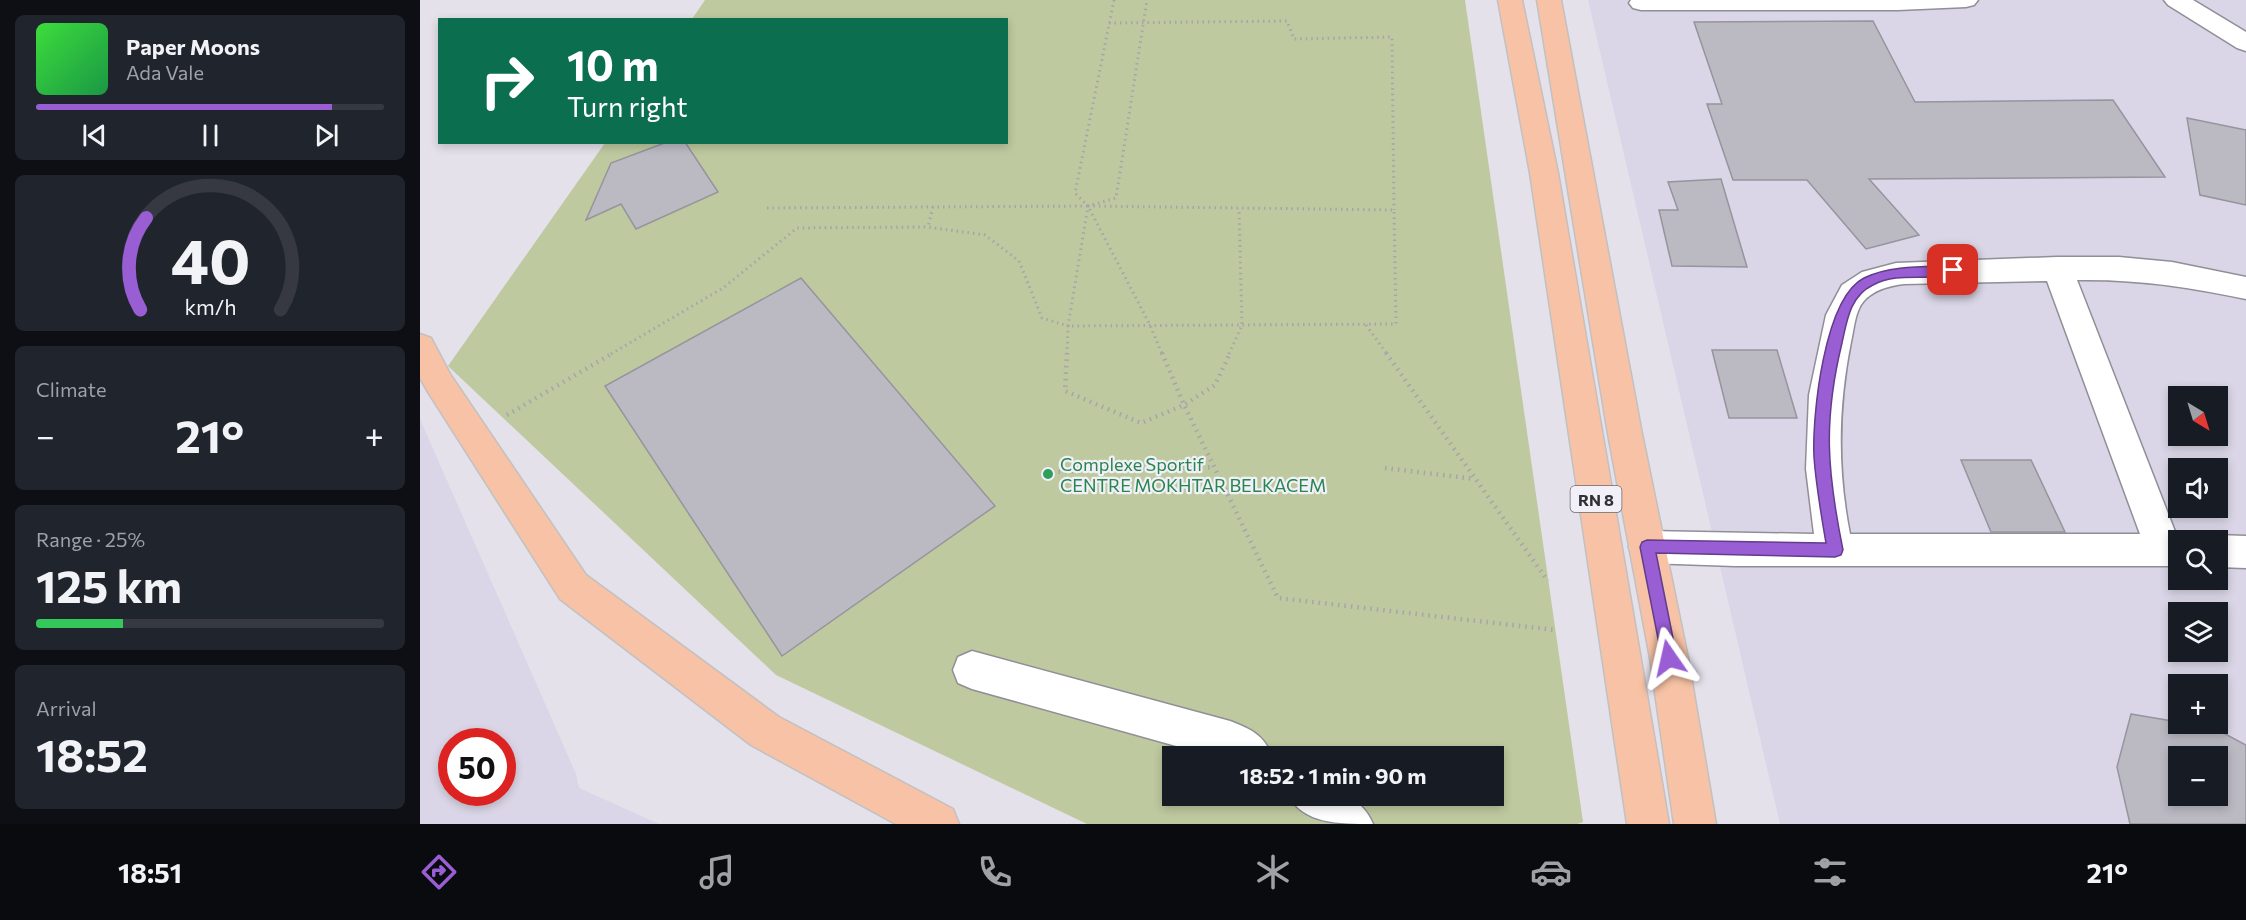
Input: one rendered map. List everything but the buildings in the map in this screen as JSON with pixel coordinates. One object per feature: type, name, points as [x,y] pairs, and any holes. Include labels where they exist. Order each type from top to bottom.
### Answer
[{"type":"main road","name":"RN 8","points":[[1510,0],[1544,173],[1648,824]]},
{"type":"main road","points":[[1549,0],[1623,422],[1669,658],[1695,824]]},
{"type":"main road","points":[[420,346],[439,382],[573,587],[765,731],[938,824]]},
{"type":"lane","points":[[1641,3],[1898,3],[1966,0]]},
{"type":"lane","points":[[2176,0],[2246,43]]},
{"type":"lane","points":[[1835,550],[1822,467],[1822,414],[1827,376],[1842,312],[1851,295],[1866,282],[1887,274],[2057,268],[2146,270],[2246,288]]},
{"type":"lane","points":[[2057,268],[2168,543]]},
{"type":"lane","points":[[1647,547],[1835,550],[2168,550]]},
{"type":"lane","points":[[2228,551],[2246,552]]},
{"type":"lane","points":[[972,670],[1230,741],[1237,746]]},
{"type":"lane","points":[[1325,806],[1352,824]]},
{"type":"path","points":[[1114,0],[1076,193],[1088,206],[1150,325],[1184,405],[1278,598],[1555,630]]},
{"type":"path","points":[[1088,206],[1116,198],[1147,0]]},
{"type":"path","points":[[474,434],[723,288],[797,228],[927,227],[985,235],[1019,261],[1042,318],[1068,326],[1396,324],[1392,37],[1294,39],[1287,21],[1109,23]]},
{"type":"path","points":[[1088,206],[1068,326],[1065,391],[1141,423],[1184,405],[1215,385],[1242,324],[1239,208]]},
{"type":"path","points":[[767,208],[1088,206],[1395,210]]},
{"type":"path","points":[[927,227],[933,207]]},
{"type":"path","points":[[1366,324],[1548,581]]},
{"type":"path","points":[[1052,472],[1214,466]]},
{"type":"path","points":[[1385,468],[1476,479]]},
{"type":"shaded area","points":[[1588,0],[2246,0],[2246,824],[1780,824]]},
{"type":"shaded area","points":[[420,419],[576,774],[579,788],[659,824],[420,824]]},
{"type":"green space","name":"Complexe Sportif CENTRE MOKHTAR BELKACEM","points":[[705,0],[1465,0],[1583,822],[1577,824],[1087,824],[776,675],[448,366],[604,144],[1008,144],[1008,18],[693,18]]},
{"type":"place","name":"Complexe Sportif CENTRE MOKHTAR BELKACEM","points":[[1048,474]]},
{"type":"route","points":[[1669,658],[1647,547],[1835,550],[1821,456],[1822,414],[1827,376],[1842,312],[1851,295],[1866,282],[1887,274],[1953,270]]}]
